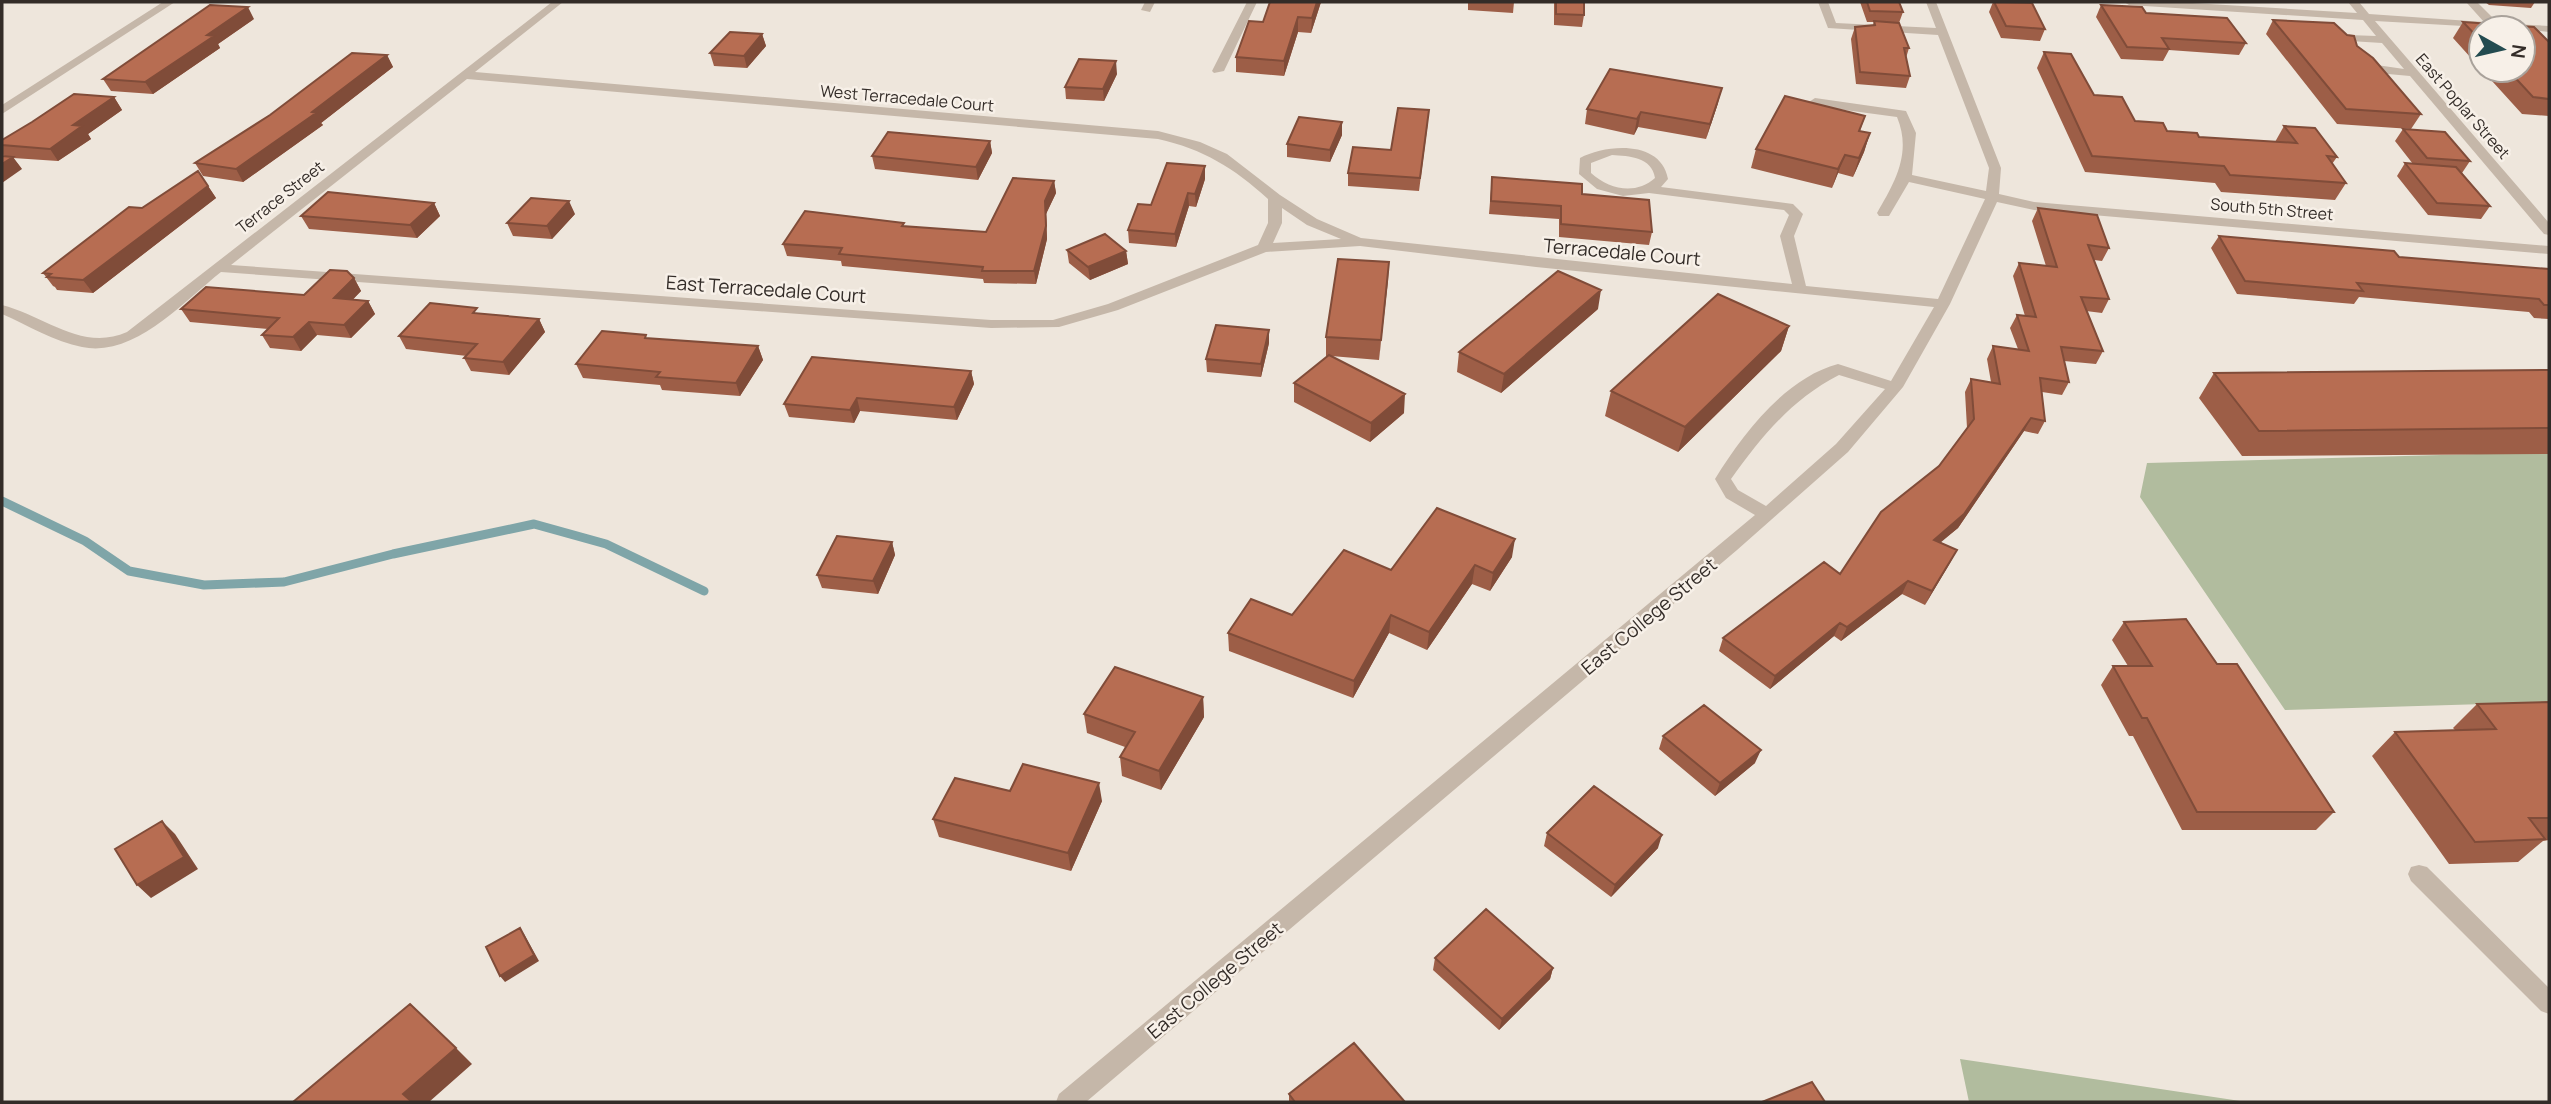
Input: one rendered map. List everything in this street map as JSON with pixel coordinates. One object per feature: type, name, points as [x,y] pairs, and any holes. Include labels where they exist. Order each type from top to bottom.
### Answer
[{"type":"street","points":[[2,110],[170,2]]},
{"type":"street","name":"Terrace Street","points":[[2,309],[84,343],[112,344],[132,335],[558,2]]},
{"type":"street","points":[[1218,71],[1252,2]]},
{"type":"street","points":[[1823,2],[1832,26],[1943,32]]},
{"type":"street","name":"East College Street","points":[[1068,1102],[1603,655],[1842,448],[1895,387],[1942,304],[1992,197],[1995,167],[1931,2]]},
{"type":"street","points":[[2129,2],[2180,3],[2467,24]]},
{"type":"street","name":"East Poplar Street","points":[[2353,2],[2549,231]]},
{"type":"street","points":[[2382,71],[2350,42],[2386,40]]},
{"type":"street","points":[[2354,57],[2362,65],[2382,71],[2414,73]]},
{"type":"street","name":"West Terracedale Court","points":[[466,75],[1158,135],[1195,143],[1236,161],[1275,198],[1312,222],[1360,242]]},
{"type":"street","points":[[1815,102],[1902,114],[1910,133],[1905,177],[1884,213]]},
{"type":"street","points":[[1647,189],[1661,179],[1662,172],[1649,159],[1612,151],[1600,153],[1586,161],[1585,174],[1598,186],[1622,192],[1647,189],[1788,206],[1796,214],[1787,236],[1800,289]]},
{"type":"street","name":"South 5th Street","points":[[1905,177],[2034,206],[2549,250]]},
{"type":"street","points":[[1264,248],[1275,223],[1275,198]]},
{"type":"street","name":"Terracedale Court","points":[[1298,248],[1360,242],[1536,263],[1942,304]]},
{"type":"street","name":"East Terracedale Court","points":[[218,268],[991,324],[1054,324],[1113,307],[1264,248],[1298,248]]},
{"type":"street","points":[[1766,514],[1732,494],[1723,479],[1759,428],[1808,383],[1838,369],[1895,387]]},
{"type":"street","points":[[2419,874],[2549,1003]]},
{"type":"green space","points":[[2549,452],[2549,702],[2285,710],[2140,497],[2147,463]]},
{"type":"green space","points":[[1960,1059],[2247,1102],[1969,1102]]},
{"type":"building","points":[[1270,2],[1317,2],[1312,18],[1298,17],[1284,61],[1236,57],[1249,21],[1263,22]]},
{"type":"building","points":[[1556,2],[1584,2],[1584,15],[1556,14]]},
{"type":"building","points":[[1867,2],[1899,2],[1903,12],[1870,11]]},
{"type":"building","points":[[1994,2],[2032,3],[2045,29],[2006,26]]},
{"type":"building","points":[[210,5],[248,7],[207,35],[214,36],[145,82],[103,79]]},
{"type":"building","points":[[2101,5],[2142,7],[2146,13],[2227,18],[2246,43],[2162,38],[2169,49],[2127,47]]},
{"type":"building","points":[[2273,20],[2334,23],[2347,35],[2354,36],[2357,46],[2373,58],[2421,114],[2346,109]]},
{"type":"building","points":[[1874,21],[1899,23],[1909,48],[1904,48],[1910,76],[1860,72],[1855,27],[1875,25]]},
{"type":"building","points":[[2537,30],[2549,42],[2549,99],[2533,97],[2521,84],[2537,84]]},
{"type":"building","points":[[730,32],[762,34],[744,56],[710,53]]},
{"type":"building","points":[[2044,52],[2071,54],[2094,95],[2122,97],[2135,121],[2163,123],[2167,131],[2197,133],[2199,137],[2297,143],[2284,126],[2315,128],[2337,157],[2327,156],[2346,183],[2230,175],[2224,166],[2092,156]]},
{"type":"building","points":[[352,53],[387,55],[312,112],[316,113],[236,169],[195,163],[270,115]]},
{"type":"building","points":[[1079,59],[1116,61],[1103,89],[1065,87]]},
{"type":"building","points":[[1610,69],[1722,88],[1710,124],[1641,112],[1637,119],[1587,109]]},
{"type":"building","points":[[74,94],[114,97],[73,125],[82,126],[50,149],[2,145],[2,140]]},
{"type":"building","points":[[1785,96],[1865,116],[1859,131],[1870,133],[1859,158],[1845,155],[1838,169],[1756,149]]},
{"type":"building","points":[[1398,108],[1429,110],[1420,178],[1348,173],[1353,147],[1391,150]]},
{"type":"building","points":[[1299,117],[1342,122],[1330,150],[1287,144]]},
{"type":"building","points":[[2403,129],[2445,132],[2470,161],[2427,158]]},
{"type":"building","points":[[888,132],[990,141],[976,167],[872,156]]},
{"type":"building","points":[[2,156],[13,157],[2,164]]},
{"type":"building","points":[[1167,163],[1205,166],[1195,194],[1188,193],[1175,234],[1128,230],[1138,204],[1151,205]]},
{"type":"building","points":[[2405,163],[2456,167],[2490,206],[2437,203]]},
{"type":"building","points":[[198,171],[208,186],[83,280],[47,277],[51,274],[43,273],[129,207],[142,208]]},
{"type":"building","points":[[1492,177],[1582,184],[1582,194],[1649,200],[1652,232],[1561,224],[1561,206],[1491,201]]},
{"type":"building","points":[[1013,178],[1054,181],[1045,201],[1046,226],[1034,271],[982,271],[983,267],[839,254],[842,248],[783,244],[805,211],[904,223],[902,226],[986,232]]},
{"type":"building","points":[[328,192],[434,203],[410,225],[301,216]]},
{"type":"building","points":[[531,198],[569,201],[547,226],[507,223]]},
{"type":"building","points":[[2038,208],[2097,215],[2109,248],[2088,245],[2109,299],[2081,297],[2103,351],[2061,347],[2069,382],[2040,378],[2045,421],[2031,418],[1964,514],[1934,540],[1957,550],[1932,591],[1908,581],[1847,627],[1840,623],[1775,676],[1723,638],[1824,562],[1840,574],[1881,512],[1939,466],[1974,419],[1971,379],[2000,384],[1993,346],[2029,351],[2017,315],[2036,317],[2019,263],[2057,267]]},
{"type":"building","points":[[1105,234],[1126,251],[1088,267],[1067,250]]},
{"type":"building","points":[[2219,236],[2394,251],[2399,257],[2549,269],[2549,305],[2544,305],[2539,299],[2357,283],[2363,291],[2245,281]]},
{"type":"building","points":[[1338,259],[1389,262],[1381,340],[1326,337]]},
{"type":"building","points":[[330,270],[347,271],[354,278],[334,298],[368,301],[344,325],[309,322],[293,337],[262,335],[279,318],[181,309],[206,287],[304,295]]},
{"type":"building","points":[[1558,271],[1601,290],[1504,374],[1459,352]]},
{"type":"building","points":[[1718,294],[1789,326],[1685,427],[1611,391]]},
{"type":"building","points":[[430,303],[477,308],[473,313],[539,319],[503,362],[464,358],[477,344],[399,336]]},
{"type":"building","points":[[1216,325],[1269,330],[1261,364],[1206,359]]},
{"type":"building","points":[[602,331],[646,335],[645,338],[758,346],[736,383],[656,377],[660,372],[576,364]]},
{"type":"building","points":[[1329,355],[1405,394],[1371,423],[1294,383]]},
{"type":"building","points":[[812,357],[971,371],[954,407],[857,398],[850,410],[784,404]]},
{"type":"building","points":[[2549,370],[2549,428],[2259,431],[2214,373]]},
{"type":"building","points":[[1437,508],[1515,539],[1493,573],[1475,565],[1429,632],[1391,615],[1354,681],[1228,633],[1251,599],[1292,615],[1344,550],[1391,570]]},
{"type":"building","points":[[837,536],[892,542],[873,581],[817,575]]},
{"type":"building","points":[[2186,619],[2217,664],[2237,664],[2334,812],[2197,812],[2147,718],[2142,718],[2113,666],[2152,666],[2124,622]]},
{"type":"building","points":[[1115,667],[1203,697],[1159,771],[1120,757],[1135,732],[1084,714]]},
{"type":"building","points":[[2549,702],[2549,818],[2529,818],[2545,839],[2475,842],[2395,732],[2496,729],[2477,704]]},
{"type":"building","points":[[1704,705],[1761,750],[1720,783],[1663,736]]},
{"type":"building","points":[[1023,764],[1099,783],[1068,853],[933,819],[955,778],[1010,791]]},
{"type":"building","points":[[1594,786],[1662,835],[1615,885],[1547,833]]},
{"type":"building","points":[[162,821],[184,857],[137,885],[115,849]]},
{"type":"building","points":[[1486,909],[1553,968],[1502,1019],[1435,958]]},
{"type":"building","points":[[520,928],[534,955],[500,976],[486,947]]},
{"type":"building","points":[[410,1004],[456,1048],[403,1094],[412,1102],[293,1102]]},
{"type":"building","points":[[1354,1043],[1405,1102],[1295,1102],[1289,1094]]},
{"type":"building","points":[[1812,1082],[1825,1102],[1762,1102]]},
{"type":"waterway","points":[[2,501],[85,541],[129,571],[204,585],[284,582],[393,554],[534,524],[606,544],[704,591]]}]
